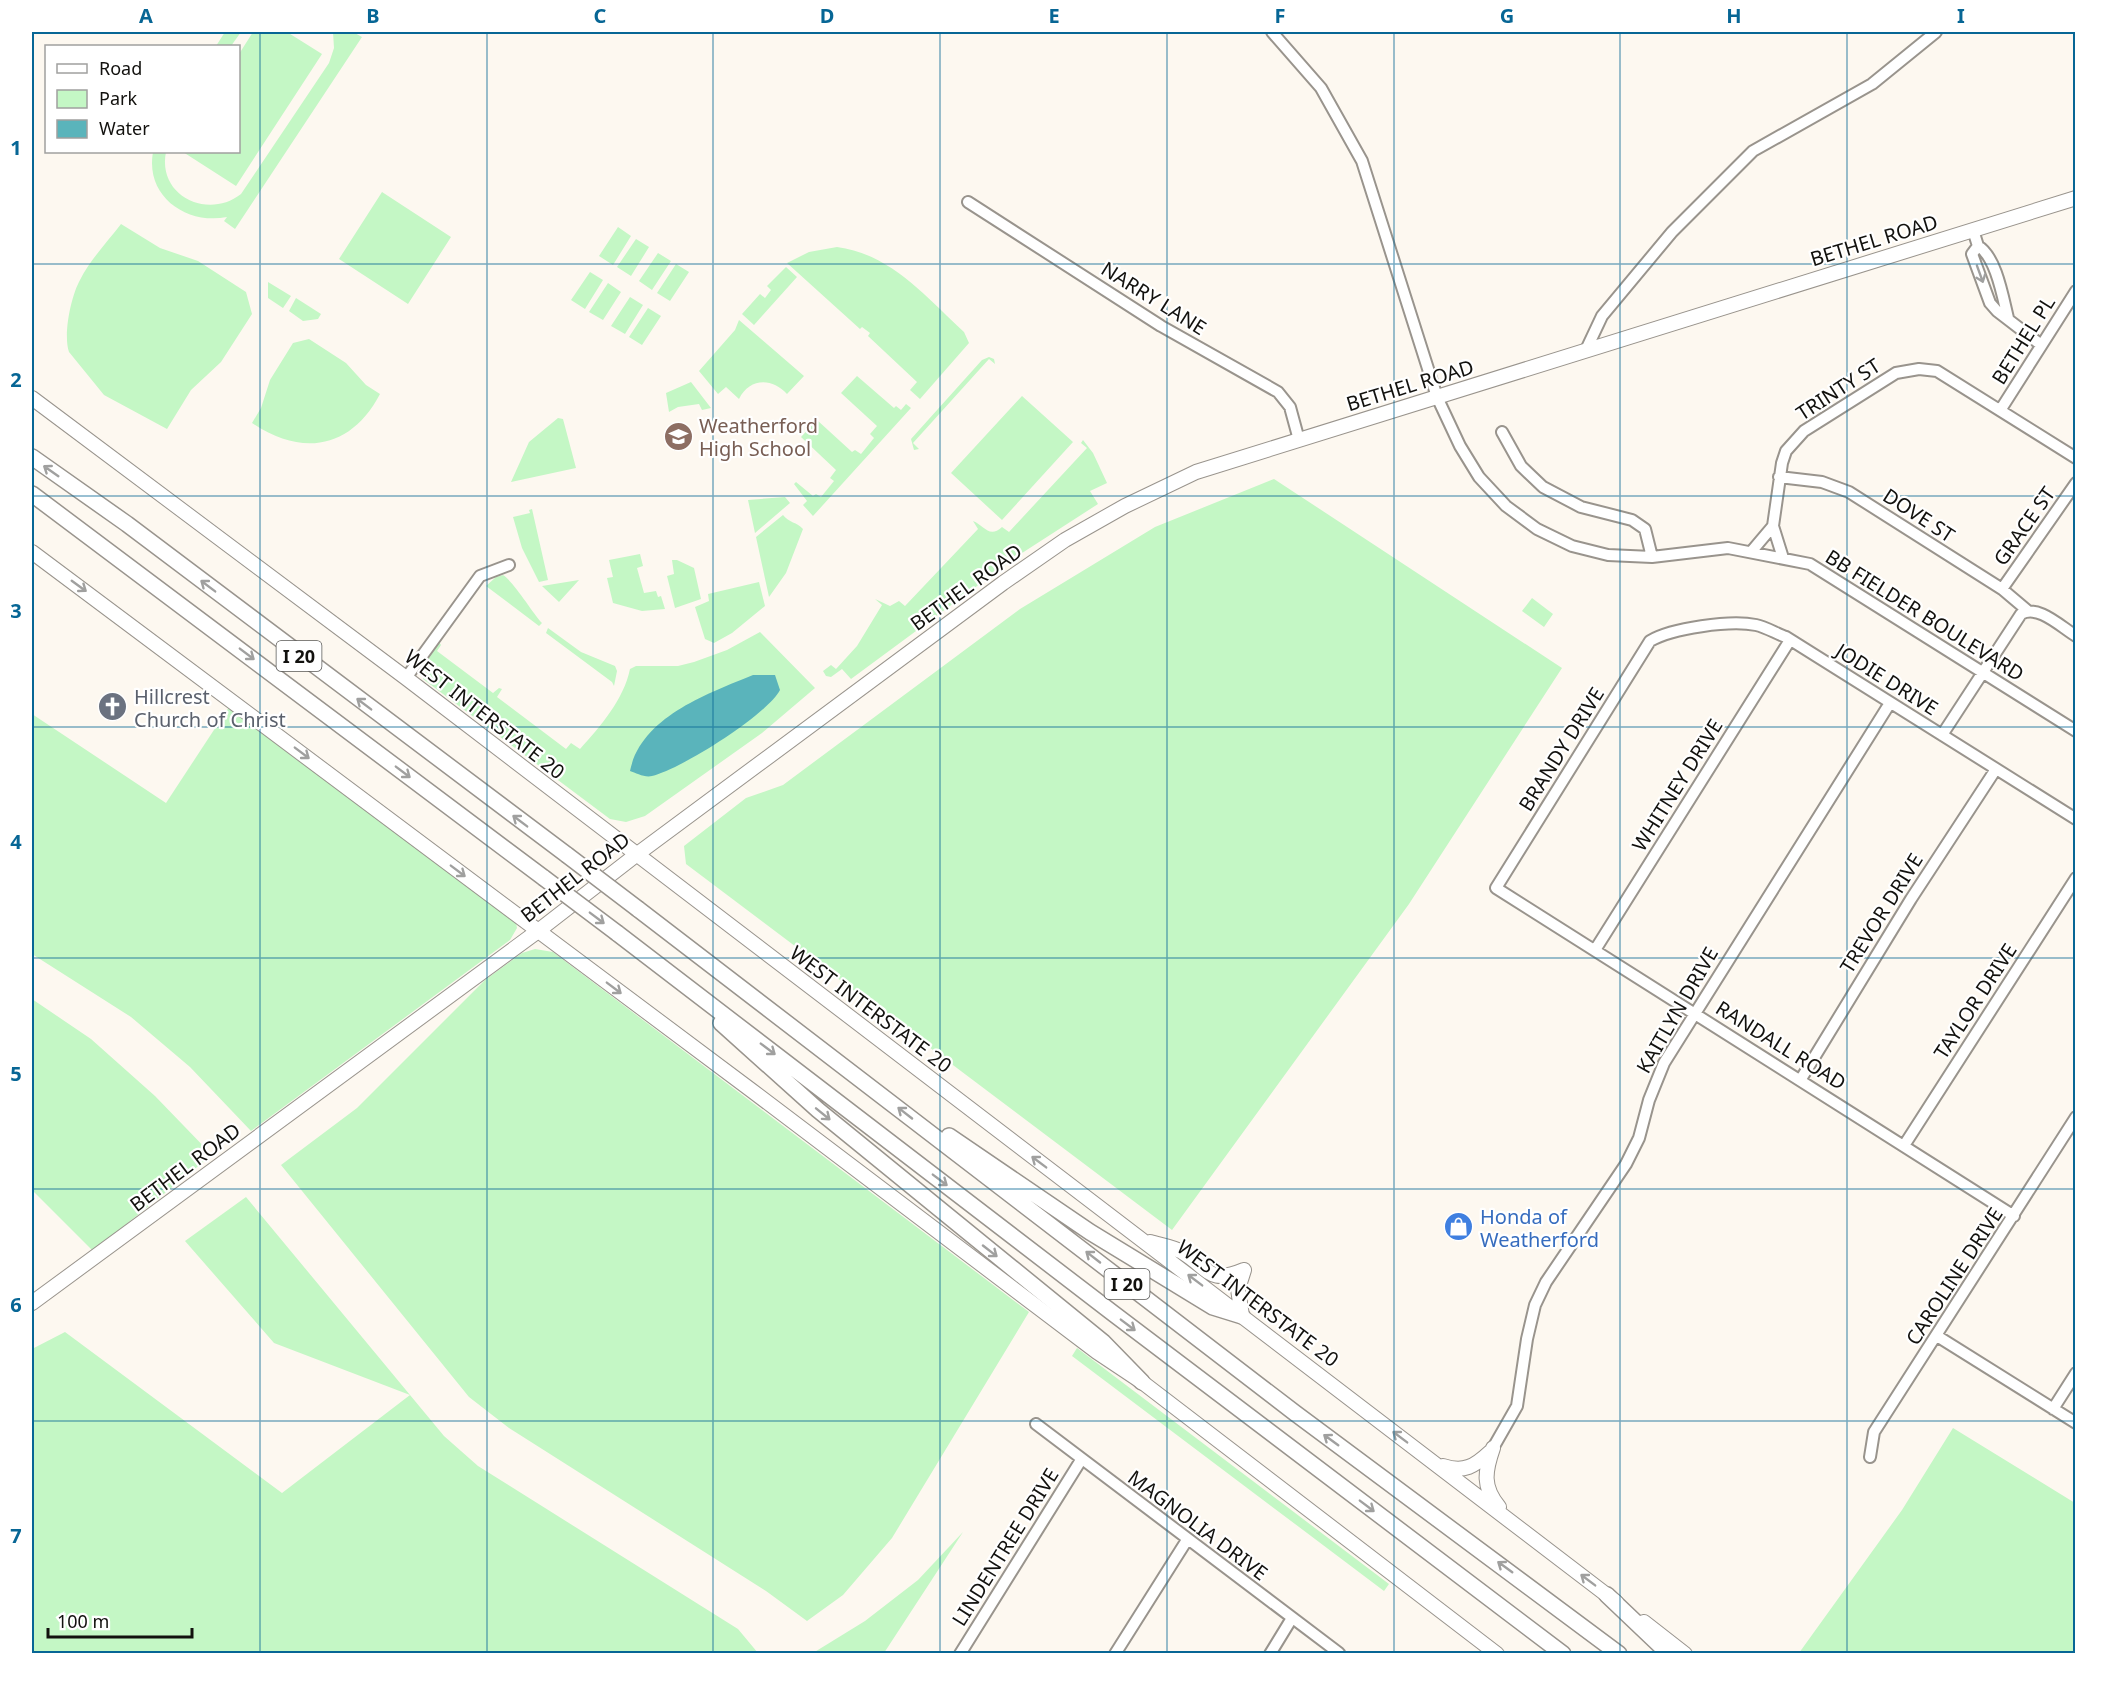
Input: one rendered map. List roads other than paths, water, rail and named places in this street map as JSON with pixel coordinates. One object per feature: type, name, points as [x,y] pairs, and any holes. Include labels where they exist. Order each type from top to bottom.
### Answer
[{"type":"highway","name":"I 20","points":[[32,457],[127,524],[567,855],[1295,1413],[1619,1653]]},
{"type":"highway","name":"I 20","points":[[32,494],[617,933],[1563,1653]]},
{"type":"highway","points":[[705,1001],[724,1028],[790,1086],[1102,1342],[1142,1382]]},
{"type":"highway","points":[[924,1128],[953,1138],[1090,1232],[1213,1307],[1242,1316]]},
{"type":"highway","points":[[1607,1595],[1669,1653]]},
{"type":"main road","name":"BETHEL ROAD","points":[[32,1303],[1065,540],[1125,506],[1196,472],[2076,198]]},
{"type":"main road","name":"WEST INTERSTATE 20","points":[[32,398],[406,678],[1685,1653]]},
{"type":"main road","points":[[32,552],[1097,1353],[1142,1382],[1497,1653]]},
{"type":"main road","points":[[1141,1239],[1180,1251],[1215,1276],[1226,1278],[1244,1270],[1238,1289],[1242,1316]]},
{"type":"main road","name":"KAITLYN DRIVE","points":[[1427,1458],[1456,1470],[1467,1469],[1493,1448]]},
{"type":"main road","name":"KAITLYN DRIVE","points":[[1493,1448],[1485,1480],[1491,1498],[1512,1522]]},
{"type":"street","name":"BB FIELDER BOULEVARD","points":[[1272,32],[1321,88],[1362,161],[1437,397],[1460,446],[1479,477],[1506,506],[1537,529],[1572,546],[1608,555],[1652,557],[1728,548],[1810,564],[2076,731]]},
{"type":"street","points":[[1586,350],[1602,316],[1672,232],[1753,151],[1872,84],[1936,32]]},
{"type":"street","name":"NARRY LANE","points":[[968,202],[1161,326],[1278,392],[1290,407],[1299,440]]},
{"type":"street","points":[[1973,230],[1978,246],[1986,251],[2004,297],[2008,318],[2040,344]]},
{"type":"street","name":"BETHEL PL","points":[[2001,409],[2040,344],[2076,291]]},
{"type":"street","name":"TRINTY ST","points":[[1783,558],[1773,526],[1779,477],[1786,451],[1804,431],[1896,373],[1919,369],[1937,371],[2076,458]]},
{"type":"street","points":[[1502,432],[1521,466],[1543,487],[1581,507],[1632,520],[1645,529],[1652,557]]},
{"type":"street","name":"DOVE ST","points":[[1779,477],[1822,482],[1850,492],[2002,589],[2028,611],[2039,613],[2076,636]]},
{"type":"street","name":"GRACE ST","points":[[2002,589],[2076,483]]},
{"type":"street","points":[[1751,552],[1773,526]]},
{"type":"street","points":[[406,678],[480,576],[509,565]]},
{"type":"street","points":[[1942,735],[2016,618],[2028,611]]},
{"type":"street","name":"JODIE DRIVE","points":[[1662,634],[1719,625],[1755,625],[1790,640],[2076,819]]},
{"type":"street","name":"BRANDY DRIVE","points":[[1496,888],[1650,641],[1662,634]]},
{"type":"street","name":"WHITNEY DRIVE","points":[[1595,950],[1790,640]]},
{"type":"street","name":"KAITLYN DRIVE","points":[[1493,1448],[1517,1406],[1527,1339],[1535,1305],[1546,1282],[1626,1164],[1639,1138],[1649,1100],[1664,1063],[1890,703]]},
{"type":"street","name":"TREVOR DRIVE","points":[[1801,1079],[1911,899],[1996,769]]},
{"type":"street","name":"TAYLOR DRIVE","points":[[1905,1144],[2076,878]]},
{"type":"street","name":"RANDALL ROAD","points":[[1496,888],[1905,1144],[2014,1216]]},
{"type":"street","name":"CAROLINE DRIVE","points":[[1870,1457],[1874,1432],[2076,1117]]},
{"type":"street","points":[[1937,1336],[2076,1423]]},
{"type":"street","points":[[2053,1409],[2076,1373]]},
{"type":"street","name":"MAGNOLIA DRIVE","points":[[1036,1424],[1339,1653]]},
{"type":"street","name":"LINDENTREE DRIVE","points":[[960,1653],[1082,1460]]},
{"type":"street","points":[[1115,1653],[1187,1540]]},
{"type":"street","points":[[1270,1653],[1292,1618]]},
{"type":"water","points":[[753,675],[775,675],[780,690],[772,701],[741,727],[702,753],[665,771],[644,776],[630,771],[637,752],[647,736],[662,722],[697,699]]},
{"type":"place","name":"Weatherford High School","points":[[678,437]]},
{"type":"place","name":"Hillcrest Church of Christ","points":[[113,707]]},
{"type":"place","name":"Honda of Weatherford","points":[[1459,1227]]}]
